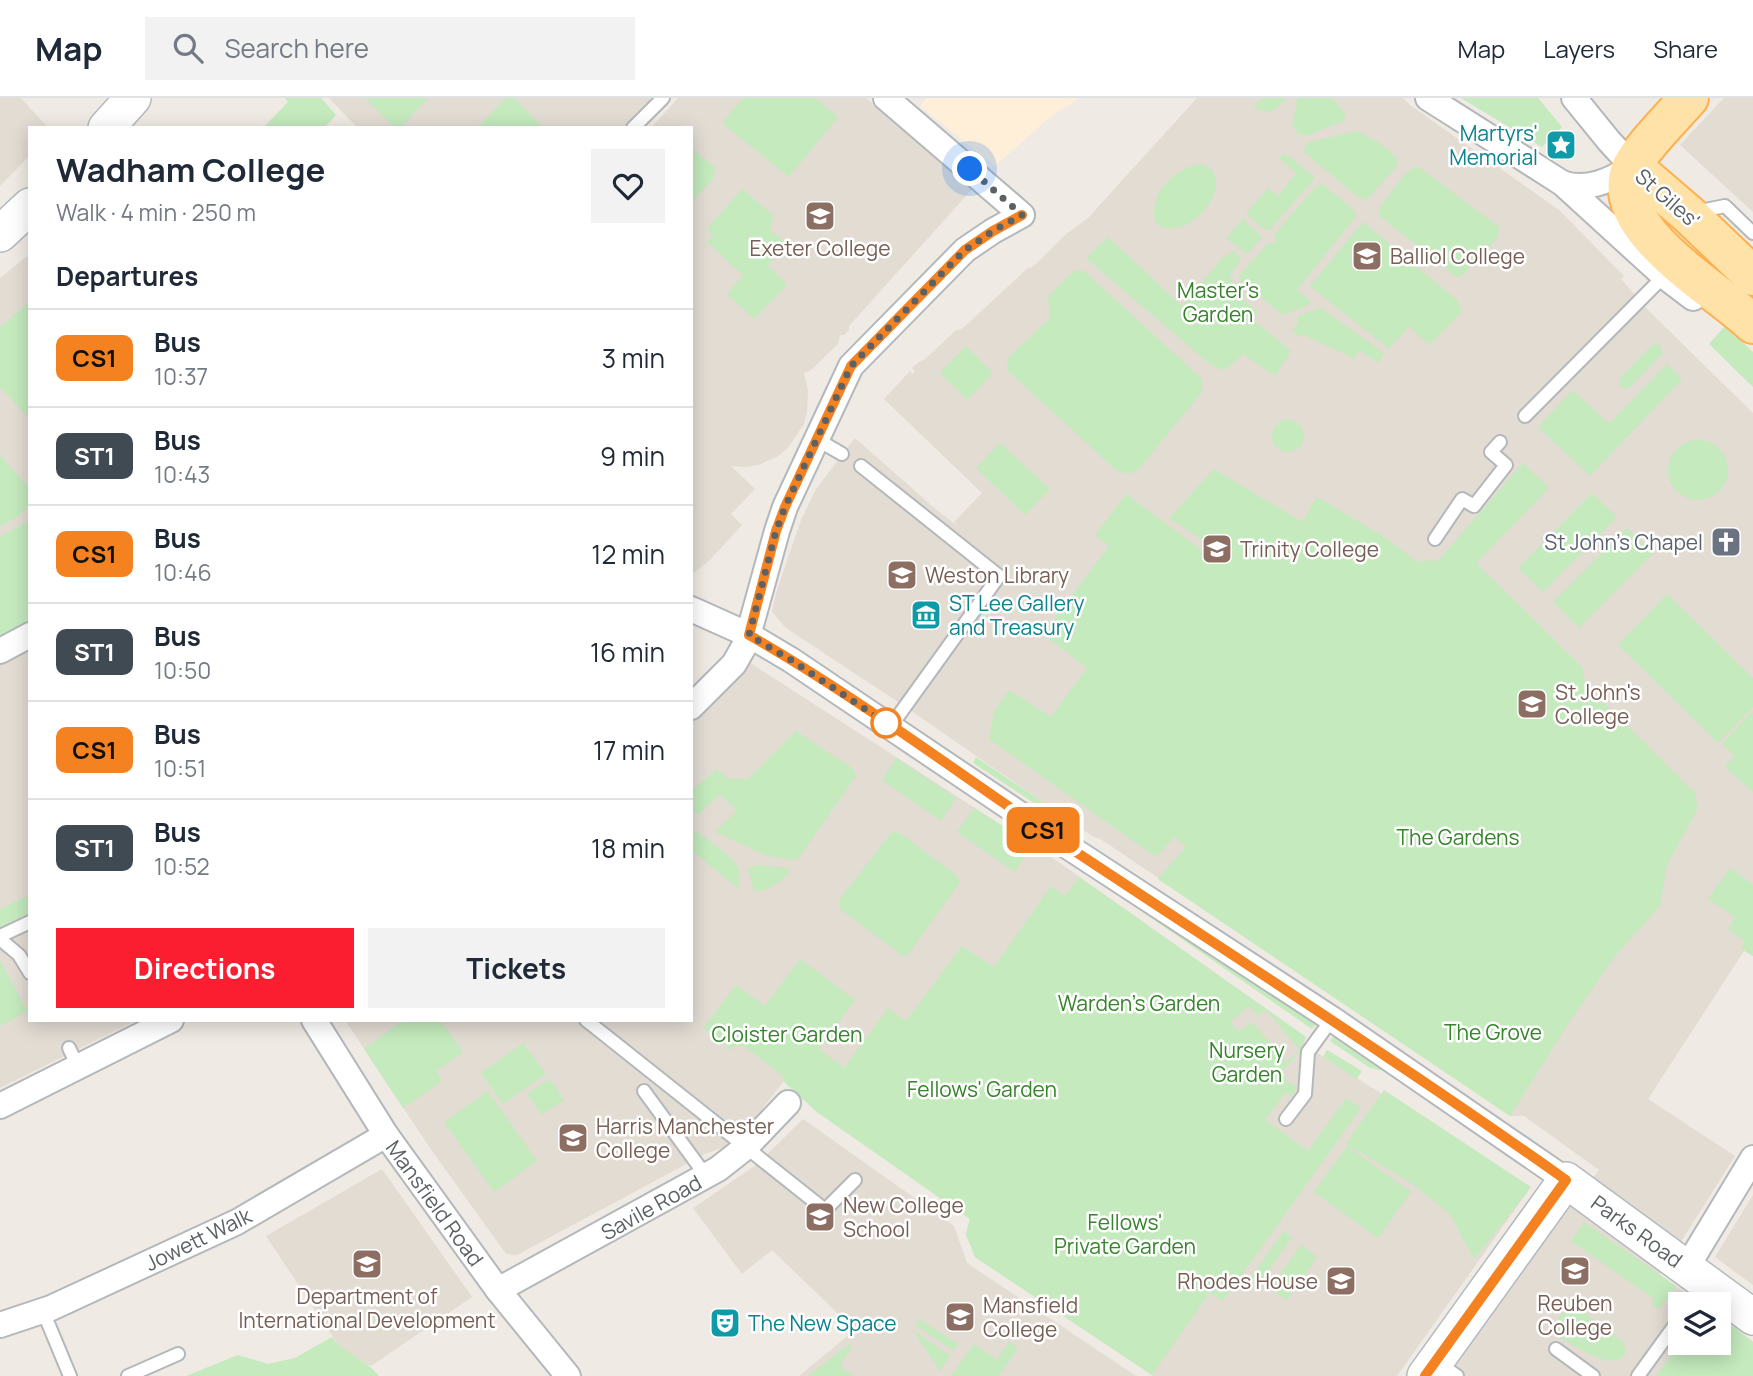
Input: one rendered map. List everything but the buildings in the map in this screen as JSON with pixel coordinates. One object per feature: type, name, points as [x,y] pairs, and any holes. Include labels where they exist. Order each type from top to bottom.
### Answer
[{"type":"main road","points":[[1632,166],[1689,98]]},
{"type":"main road","name":"St Giles'","points":[[1746,318],[1670,268],[1637,216],[1627,181],[1632,166],[1688,214],[1753,276]]},
{"type":"street","points":[[108,126],[133,98]]},
{"type":"street","name":"St Giles'","points":[[1428,98],[1562,183],[1670,268]]},
{"type":"street","points":[[1562,183],[1574,186],[1590,185],[1613,178],[1632,166],[1574,98]]},
{"type":"street","points":[[693,705],[734,664],[749,635],[776,531],[851,366],[965,250],[1022,215],[900,102]]},
{"type":"street","points":[[0,234],[28,208]]},
{"type":"street","name":"Parks Road","points":[[693,610],[749,635],[791,660],[1067,846],[1332,1019],[1566,1180],[1695,1284],[1753,1317]]},
{"type":"street","points":[[0,651],[28,636]]},
{"type":"street","points":[[0,1106],[74,1057],[167,1022]]},
{"type":"street","name":"Mansfield Road","points":[[315,1022],[386,1135],[498,1290],[568,1376]]},
{"type":"street","name":"Savile Road","points":[[498,1290],[706,1176],[746,1147],[788,1103]]},
{"type":"street","name":"Jowett Walk","points":[[0,1325],[43,1311],[237,1222],[386,1135]]},
{"type":"street","points":[[1695,1284],[1753,1158]]},
{"type":"street","points":[[1439,1371],[1566,1180]]},
{"type":"lane","points":[[635,126],[663,98]]},
{"type":"lane","points":[[1688,214],[1725,206],[1753,233]]},
{"type":"lane","points":[[1525,416],[1670,268]]},
{"type":"lane","points":[[818,440],[842,454]]},
{"type":"lane","points":[[1435,539],[1462,499],[1474,506],[1506,465],[1491,452],[1500,442]]},
{"type":"lane","points":[[861,467],[999,576],[891,726]]},
{"type":"lane","points":[[28,923],[0,937],[19,955],[28,970]]},
{"type":"lane","points":[[1286,1119],[1305,1094],[1308,1052],[1332,1019]]},
{"type":"lane","points":[[589,1022],[825,1209],[855,1180]]},
{"type":"lane","points":[[644,1091],[706,1176]]},
{"type":"lane","points":[[43,1311],[70,1376]]},
{"type":"lane","points":[[1638,1376],[1668,1335]]},
{"type":"lane","points":[[1556,1349],[1593,1376]]},
{"type":"lane","points":[[128,1376],[177,1354]]},
{"type":"shaded area","points":[[0,98],[21,98],[46,126],[28,126],[28,157],[0,186]]},
{"type":"shaded area","points":[[329,98],[656,98],[624,126],[356,126]]},
{"type":"shaded area","name":"Exeter College","points":[[678,98],[866,98],[974,187],[849,326],[849,330],[840,335],[838,344],[811,370],[804,373],[808,391],[807,412],[804,424],[788,448],[777,457],[758,465],[731,466],[755,489],[731,514],[742,525],[710,560],[693,573],[693,126],[653,126]]},
{"type":"shaded area","points":[[927,98],[1079,98],[1050,117],[995,166],[920,106]]},
{"type":"shaded area","points":[[1197,98],[1403,98],[1559,210],[1624,276],[1621,279],[1648,310],[1753,413],[1753,956],[1744,951],[1648,1099],[1735,1156],[1660,1275],[1684,1292],[1668,1292],[1668,1355],[1731,1355],[1731,1325],[1753,1342],[1753,1376],[1440,1376],[1562,1204],[1578,1198],[1599,1170],[1524,1116],[1510,1116],[1102,840],[1092,836],[786,628],[772,612],[801,520],[816,489],[855,438],[958,526],[954,522],[982,493],[884,399],[910,371],[913,374],[915,371],[912,368],[955,331],[963,328],[1066,234],[1088,218]]},
{"type":"shaded area","points":[[1724,98],[1753,98],[1753,212],[1680,145]]},
{"type":"shaded area","points":[[28,256],[28,629],[0,643],[0,278]]},
{"type":"shaded area","points":[[28,646],[28,1022],[133,1022],[0,1088],[0,661]]},
{"type":"shaded area","points":[[749,662],[1057,861],[1306,1037],[1304,1043],[1323,1057],[1531,1187],[1397,1376],[1153,1376],[975,1257],[966,1234],[970,1219],[817,1112],[784,1081],[731,1144],[703,1155],[517,1255],[506,1254],[430,1148],[346,1022],[693,1022],[693,721],[725,691]]},
{"type":"shaded area","points":[[803,1119],[954,1226],[967,1263],[1136,1376],[799,1376],[855,1330],[772,1250],[742,1274],[693,1208],[756,1165]]},
{"type":"shaded area","name":"Department of International Development","points":[[382,1169],[472,1297],[371,1366],[341,1349],[266,1236]]},
{"type":"shaded area","points":[[1753,1195],[1753,1285],[1715,1257]]},
{"type":"green space","points":[[285,98],[321,98],[336,115],[326,126],[265,126],[288,102]]},
{"type":"green space","points":[[365,98],[428,98],[402,126],[393,126]]},
{"type":"green space","points":[[506,98],[514,98],[541,126],[479,126]]},
{"type":"green space","points":[[743,98],[815,98],[838,117],[789,177],[722,123]]},
{"type":"green space","points":[[1266,98],[1286,98],[1269,112],[1253,108]]},
{"type":"green space","points":[[1298,98],[1332,98],[1346,115],[1343,121],[1308,135],[1300,135],[1292,126]]},
{"type":"green space","points":[[1461,98],[1538,98],[1562,127],[1542,147]]},
{"type":"green space","points":[[1357,131],[1378,142],[1398,159],[1396,167],[1366,200],[1358,197],[1303,151],[1307,143]]},
{"type":"green space","points":[[693,150],[715,167],[713,179],[693,201]]},
{"type":"green space","points":[[1283,154],[1315,178],[1271,228],[1265,230],[1246,214],[1268,188],[1278,196],[1296,173],[1279,158]]},
{"type":"green space","points":[[1200,164],[1212,170],[1216,180],[1214,193],[1207,206],[1184,226],[1170,228],[1156,224],[1155,203],[1164,185],[1181,171]]},
{"type":"green space","points":[[1415,167],[1499,227],[1498,237],[1460,277],[1455,276],[1380,216],[1379,208],[1405,174]]},
{"type":"green space","points":[[1322,184],[1356,212],[1356,216],[1297,290],[1311,301],[1309,305],[1283,315],[1239,280],[1239,276],[1268,243],[1274,243],[1274,235],[1315,187]]},
{"type":"green space","points":[[742,189],[774,216],[770,230],[787,244],[768,265],[787,285],[754,319],[727,294],[743,275],[707,242],[713,235],[707,229]]},
{"type":"green space","points":[[1243,219],[1262,237],[1247,254],[1226,238]]},
{"type":"green space","points":[[1363,222],[1458,301],[1460,314],[1429,345],[1409,326],[1389,349],[1310,286]]},
{"type":"green space","name":"Master's Garden","points":[[1108,237],[1182,306],[1225,255],[1228,256],[1233,250],[1241,258],[1229,278],[1246,294],[1243,299],[1258,312],[1252,319],[1291,351],[1275,376],[1243,354],[1226,369],[1218,369],[1206,361],[1086,258]]},
{"type":"green space","points":[[1075,270],[1084,271],[1202,379],[1202,392],[1138,470],[1128,474],[1117,471],[1007,370],[1008,358],[1050,318],[1048,296]]},
{"type":"green space","points":[[26,303],[28,304],[28,417],[0,387],[0,327]]},
{"type":"green space","points":[[1321,308],[1384,353],[1379,363],[1359,350],[1354,359],[1303,334],[1300,337],[1292,331],[1298,324],[1298,316]]},
{"type":"green space","points":[[1725,326],[1753,352],[1753,387],[1709,344]]},
{"type":"green space","points":[[1653,344],[1658,344],[1662,354],[1625,389],[1619,384],[1620,378]]},
{"type":"green space","points":[[966,346],[993,373],[967,400],[940,373]]},
{"type":"green space","points":[[1667,364],[1682,379],[1590,476],[1538,427],[1573,390],[1609,424]]},
{"type":"green space","points":[[1288,420],[1300,424],[1304,436],[1300,448],[1288,452],[1276,448],[1272,436],[1276,424]]},
{"type":"green space","points":[[1698,440],[1715,445],[1723,453],[1728,470],[1723,487],[1715,495],[1698,500],[1681,495],[1673,487],[1668,470],[1673,453],[1681,445]]},
{"type":"green space","points":[[1000,443],[1050,489],[1025,515],[976,468]]},
{"type":"green space","points":[[0,455],[28,487],[28,504],[22,513],[0,526]]},
{"type":"green space","name":"The Gardens","points":[[1523,463],[1549,488],[1476,563],[1583,668],[1585,684],[1696,794],[1697,810],[1667,865],[1660,906],[1616,955],[1572,1018],[1510,1116],[1158,879],[1186,847],[1174,837],[1156,857],[989,739],[994,711],[1009,690],[1051,717],[1087,668],[1043,634],[1109,546],[1095,535],[1126,494],[1204,552],[1210,545],[1169,518],[1214,469],[1302,522],[1317,497],[1383,536],[1417,562],[1437,562]]},
{"type":"green space","points":[[1592,493],[1617,517],[1543,592],[1518,568]]},
{"type":"green space","points":[[28,521],[28,623],[0,637],[0,537]]},
{"type":"green space","points":[[1627,528],[1653,553],[1579,628],[1553,602]]},
{"type":"green space","points":[[1667,594],[1753,678],[1753,707],[1718,743],[1618,645]]},
{"type":"green space","points":[[1753,710],[1753,792],[1725,767],[1735,756],[1722,744]]},
{"type":"green space","points":[[796,731],[852,768],[856,776],[797,860],[767,856],[715,832],[737,811],[720,794],[698,815],[693,810],[693,789],[717,769],[728,779],[748,779]]},
{"type":"green space","points":[[976,757],[1075,824],[1072,828],[973,763]]},
{"type":"green space","points":[[896,758],[956,798],[941,821],[882,780]]},
{"type":"green space","points":[[974,808],[1033,845],[1015,872],[957,832]]},
{"type":"green space","points":[[693,830],[734,862],[739,871],[739,889],[693,852]]},
{"type":"green space","points":[[892,832],[900,833],[957,876],[960,882],[904,957],[839,908],[840,899]]},
{"type":"green space","points":[[757,865],[788,868],[789,873],[768,889],[754,891],[748,868]]},
{"type":"green space","points":[[1730,868],[1753,884],[1753,956],[1741,948],[1745,941],[1728,929],[1735,917],[1708,899]]},
{"type":"green space","points":[[1079,877],[1306,1037],[1300,1050],[1298,1054],[1281,1072],[1289,1083],[1298,1087],[1292,1096],[1285,1093],[1265,1120],[1308,1151],[1346,1098],[1361,1108],[1223,1301],[1210,1292],[1152,1375],[975,1257],[966,1234],[970,1219],[817,1112],[783,1081],[783,1076],[744,1046],[734,1046],[731,1050],[703,1028],[736,985],[765,1006],[800,959],[855,1000],[819,1049],[844,1068],[888,1008],[906,1021],[962,946],[994,967],[1051,886],[1065,896]],"holes":[[[1249,1006],[1258,1016],[1266,1010],[1300,1050],[1286,1062],[1252,1022],[1239,1032],[1230,1022]]]},
{"type":"green space","points":[[28,896],[28,914],[0,927],[0,909]]},
{"type":"green space","points":[[1141,905],[1318,1021],[1312,1029],[1134,906]]},
{"type":"green space","points":[[0,960],[27,1011],[0,1026]]},
{"type":"green space","points":[[401,1022],[441,1022],[463,1052],[436,1071],[442,1081],[403,1108],[364,1049]]},
{"type":"green space","points":[[1335,1034],[1391,1072],[1370,1068],[1330,1041]]},
{"type":"green space","points":[[523,1043],[546,1074],[503,1104],[481,1073]]},
{"type":"green space","points":[[1327,1050],[1362,1071],[1357,1079],[1323,1057]]},
{"type":"green space","points":[[547,1080],[553,1083],[564,1100],[542,1115],[527,1094]]},
{"type":"green space","points":[[1384,1090],[1531,1187],[1474,1259],[1450,1214],[1411,1183],[1346,1144]]},
{"type":"green space","points":[[488,1091],[537,1161],[494,1192],[444,1122]]},
{"type":"green space","points":[[1347,1146],[1411,1192],[1378,1238],[1314,1192]]},
{"type":"green space","points":[[1584,1222],[1676,1286],[1672,1292],[1668,1292],[1668,1297],[1659,1309],[1651,1304],[1654,1299],[1571,1241]]},
{"type":"green space","points":[[1284,1231],[1292,1237],[1260,1283],[1251,1277]]},
{"type":"green space","points":[[1301,1245],[1317,1257],[1287,1300],[1270,1289]]},
{"type":"green space","points":[[1570,1302],[1623,1342],[1626,1352],[1621,1358],[1602,1359],[1567,1342],[1550,1330]]},
{"type":"green space","points":[[919,1319],[958,1344],[954,1351],[915,1325]]},
{"type":"green space","points":[[1731,1325],[1753,1342],[1753,1376],[1656,1376],[1671,1355],[1731,1355]]},
{"type":"green space","points":[[913,1330],[950,1356],[940,1371]]},
{"type":"green space","points":[[332,1337],[379,1376],[186,1376],[238,1355],[268,1364],[295,1358]]},
{"type":"green space","points":[[1009,1342],[1018,1348],[999,1376],[951,1376],[974,1344],[997,1360]]},
{"type":"green space","points":[[850,1344],[852,1346],[840,1366],[853,1376],[808,1376]]},
{"type":"bus line","name":"CS1","points":[[1022,215],[965,250],[851,366],[785,507],[776,531],[749,635],[811,673],[1067,846],[1332,1019],[1566,1180],[1425,1376]]},
{"type":"place","name":"Martyrs' Memorial","points":[[1561,145]]},
{"type":"place","name":"Exeter College","points":[[820,216]]},
{"type":"place","name":"Balliol College","points":[[1367,256]]},
{"type":"place","name":"St John's Chapel","points":[[1726,542]]},
{"type":"place","name":"Trinity College","points":[[1217,549]]},
{"type":"place","name":"Weston Library","points":[[902,575]]},
{"type":"place","name":"ST Lee Gallery and Treasury","points":[[926,615]]},
{"type":"place","name":"St John's College","points":[[1532,704]]},
{"type":"place","name":"Harris Manchester College","points":[[573,1138]]},
{"type":"place","name":"New College School","points":[[820,1217]]},
{"type":"place","name":"Department of International Development","points":[[367,1264]]},
{"type":"place","name":"Reuben College","points":[[1575,1271]]},
{"type":"place","name":"Rhodes House","points":[[1341,1281]]},
{"type":"place","name":"Mansfield College","points":[[960,1317]]},
{"type":"place","name":"The New Space","points":[[725,1323]]},
{"type":"route","points":[[886,723],[891,726],[749,635],[776,531],[785,507],[851,366],[965,250],[1022,215],[970,169]]},
{"type":"park label","name":"Warden's Garden","points":[[1139,1003]]},
{"type":"park label","name":"The Grove","points":[[1493,1032]]},
{"type":"park label","name":"Cloister Garden","points":[[787,1034]]},
{"type":"park label","name":"Nursery Garden","points":[[1247,1062]]},
{"type":"park label","name":"Fellows' Garden","points":[[982,1089]]},
{"type":"park label","name":"Fellows' Private Garden","points":[[1125,1234]]}]
